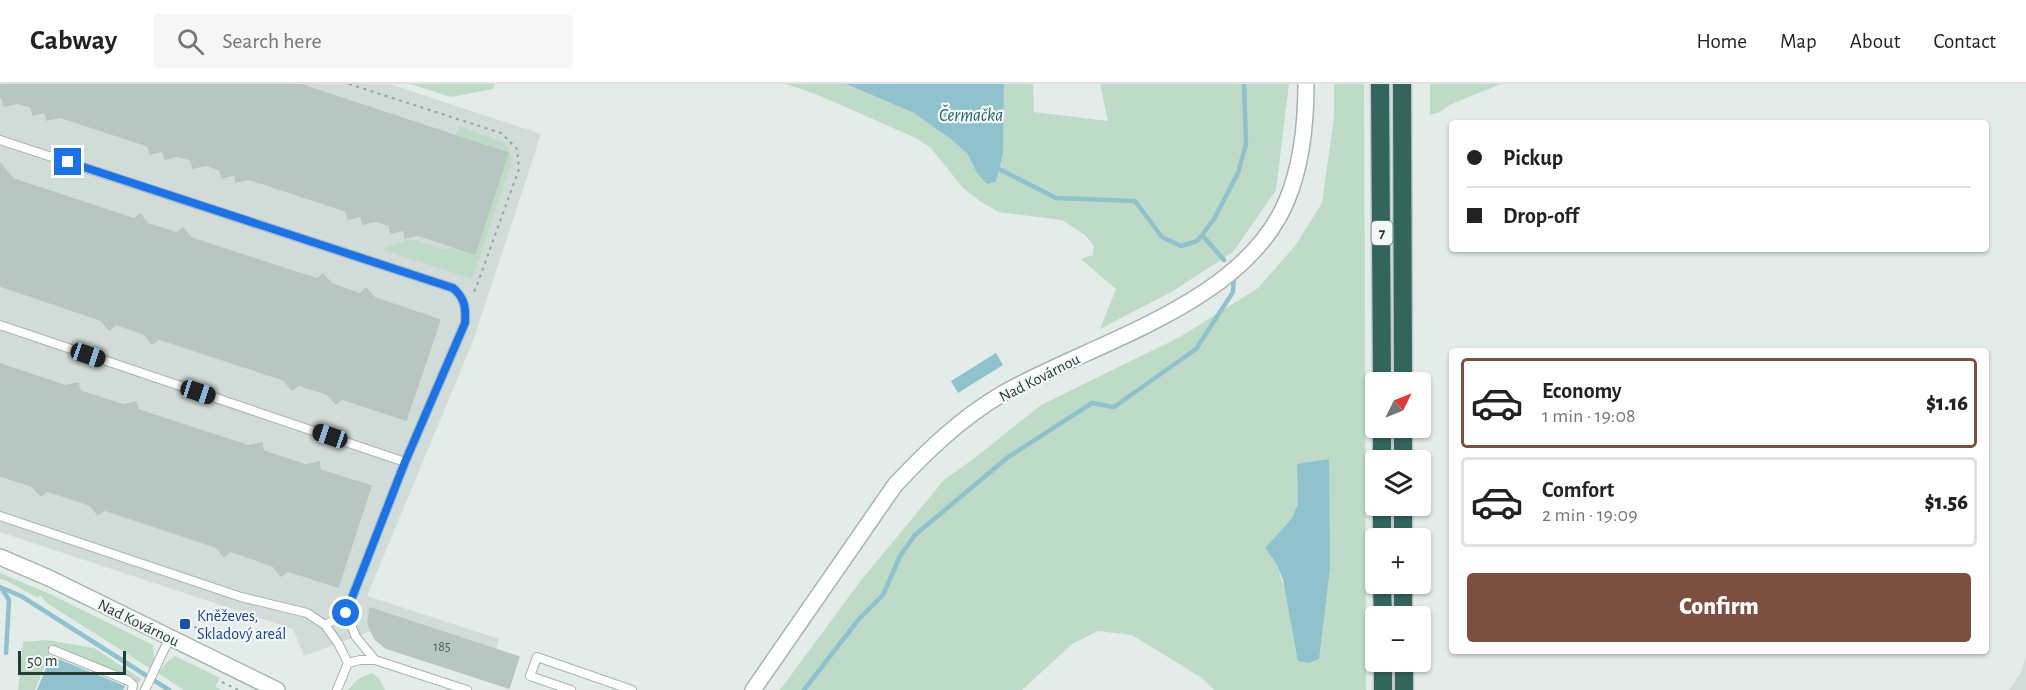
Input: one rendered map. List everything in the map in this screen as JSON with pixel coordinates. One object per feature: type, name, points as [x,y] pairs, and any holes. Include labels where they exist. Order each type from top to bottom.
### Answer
[{"type":"highway","name":"7","points":[[1380,84],[1382,372]]},
{"type":"highway","name":"7","points":[[1402,84],[1403,372]]},
{"type":"highway","points":[[1383,672],[1383,690]]},
{"type":"highway","points":[[1404,672],[1404,690]]},
{"type":"street","name":"Nad Kovárnou","points":[[753,690],[895,485],[949,432],[1004,393],[1168,313],[1220,282],[1260,244],[1278,218],[1287,199],[1301,151],[1306,84]]},
{"type":"street","name":"Nad Kovárnou","points":[[0,557],[49,578],[277,690]]},
{"type":"lane","points":[[0,140],[453,288],[463,300],[466,310],[465,323],[405,462],[346,613],[325,625]]},
{"type":"lane","points":[[0,325],[405,462]]},
{"type":"lane","points":[[0,516],[241,597],[308,613],[325,625],[338,643],[348,663],[337,690]]},
{"type":"lane","points":[[346,613],[356,637],[375,660]]},
{"type":"lane","points":[[53,650],[129,681],[132,688],[145,688],[170,637]]},
{"type":"lane","points":[[571,690],[530,676],[537,657],[632,690]]},
{"type":"lane","points":[[348,663],[375,660],[467,690]]},
{"type":"path","points":[[348,84],[501,133],[517,149],[519,169],[476,288],[471,296],[463,300]]},
{"type":"path","points":[[181,620],[220,640]]},
{"type":"path","points":[[222,682],[238,690]]},
{"type":"shaded area","points":[[0,84],[390,84],[541,134],[473,341],[367,596],[499,639],[496,650],[519,657],[509,688],[386,648],[379,643],[371,631],[304,656],[293,629],[0,532]]},
{"type":"shaded area","points":[[2026,657],[2026,690],[2009,690],[2020,674]]},
{"type":"green space","points":[[410,84],[495,84],[493,89],[451,97]]},
{"type":"green space","points":[[786,84],[846,84],[914,113],[932,124],[967,153],[977,173],[996,182],[1003,154],[1004,84],[1033,84],[1034,112],[1108,121],[1100,84],[1289,84],[1276,190],[1233,252],[1173,291],[1100,329],[1116,289],[1081,259],[1093,255],[1094,246],[1085,235],[1062,220],[999,212],[963,188],[931,148],[916,138],[818,95]]},
{"type":"green space","points":[[1334,84],[1364,84],[1366,690],[1214,690],[1202,678],[1132,635],[1098,631],[1072,644],[1022,690],[780,690],[862,579],[944,480],[1041,405],[1180,337],[1258,288],[1295,246],[1322,203],[1334,118]],"holes":[[[1297,465],[1309,663],[1276,563],[1265,548],[1292,518],[1298,504]]]},
{"type":"green space","points":[[1430,84],[1501,84],[1430,115]]},
{"type":"green space","points":[[459,126],[505,143],[512,161],[472,279],[384,250],[386,247],[412,239],[445,250],[454,247],[475,253],[508,153],[456,136]]},
{"type":"green space","points":[[0,573],[52,595],[153,645],[154,660],[151,669],[47,603],[40,595],[38,598],[0,579]]},
{"type":"green space","points":[[47,640],[94,648],[141,679],[139,682],[53,646],[35,690],[18,690],[23,642]]},
{"type":"green space","points":[[175,656],[220,678],[215,687],[222,690],[184,690],[158,673]]},
{"type":"green space","points":[[372,673],[379,678],[385,690],[348,690],[358,679]]},
{"type":"water","name":"Čermačka","points":[[846,84],[1004,84],[1003,154],[996,182],[987,184],[977,173],[967,153],[914,113]]},
{"type":"water","points":[[996,353],[1003,365],[958,393],[951,381]]},
{"type":"water","points":[[1329,459],[1330,568],[1319,659],[1309,663],[1298,661],[1283,580],[1276,563],[1265,548],[1292,518],[1298,504],[1297,464]]},
{"type":"water","points":[[51,656],[125,686],[123,690],[37,690]]},
{"type":"building","points":[[0,84],[299,84],[508,153],[475,254],[418,235],[405,238],[404,230],[391,233],[389,225],[375,221],[363,224],[361,216],[348,219],[346,211],[249,179],[236,182],[235,174],[222,178],[220,170],[206,165],[193,168],[191,160],[177,156],[165,159],[163,151],[150,154],[148,146],[60,117],[47,120],[45,112],[33,115],[31,107],[17,103],[4,106],[0,97]]},
{"type":"building","points":[[0,163],[13,179],[134,219],[140,214],[148,224],[177,233],[183,228],[191,238],[317,279],[323,274],[332,284],[360,294],[366,288],[375,298],[440,320],[406,420],[342,399],[336,404],[327,394],[299,385],[292,390],[284,380],[159,339],[152,344],[144,334],[116,324],[109,330],[101,320],[0,286]]},
{"type":"building","points":[[0,364],[66,386],[78,383],[80,391],[123,405],[136,402],[138,410],[249,446],[262,443],[263,451],[306,465],[319,462],[320,470],[371,486],[338,587],[288,571],[281,576],[273,566],[230,551],[224,557],[216,547],[104,510],[98,515],[90,505],[47,491],[41,496],[32,486],[0,476]]},
{"type":"building","points":[[370,608],[519,657],[509,688],[386,648],[375,639],[371,631],[368,622]]},
{"type":"waterway","points":[[997,165],[999,169],[1056,198],[1135,201],[1162,237],[1181,246],[1197,241],[1214,219],[1238,173],[1246,144],[1244,84]]},
{"type":"waterway","points":[[1202,235],[1224,260]]},
{"type":"waterway","points":[[804,690],[859,619],[883,595],[900,556],[915,535],[1007,458],[1092,403],[1114,407],[1196,349],[1233,292],[1234,275]]},
{"type":"waterway","points":[[0,587],[21,596],[169,690]]},
{"type":"waterway","points":[[2,589],[9,600],[6,653]]},
{"type":"place","name":"Kněževes, Skladový areál","points":[[185,624]]},
{"type":"route","points":[[68,162],[453,288],[459,293],[466,310],[465,323],[405,462],[346,613]]}]
